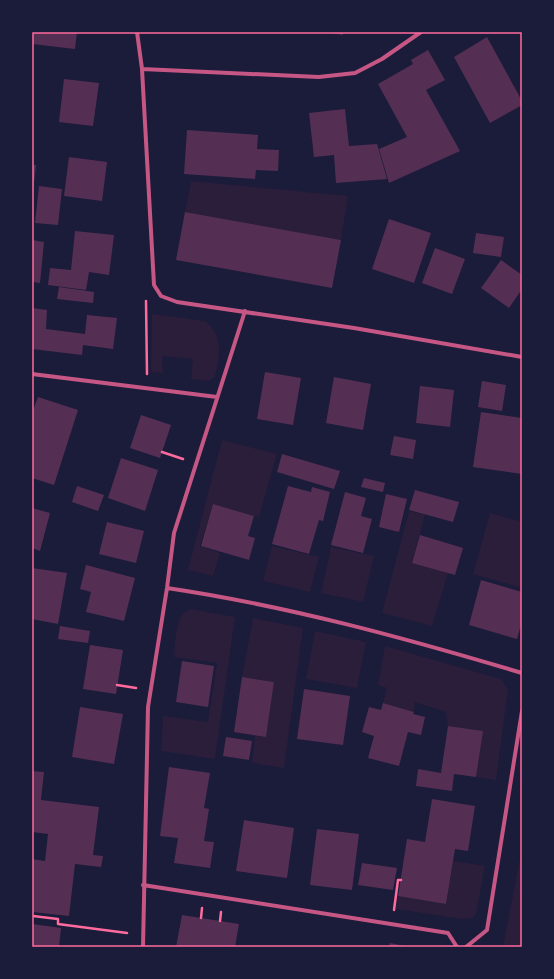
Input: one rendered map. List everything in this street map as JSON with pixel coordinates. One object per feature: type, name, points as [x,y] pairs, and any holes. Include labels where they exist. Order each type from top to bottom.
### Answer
[{"type":"street","points":[[137,32],[142,69],[154,285],[161,296],[177,302],[245,311],[522,357]]},
{"type":"street","points":[[142,69],[319,77],[355,73],[382,59],[421,32]]},
{"type":"street","points":[[143,947],[143,885],[148,707],[167,588],[174,533],[245,311]]},
{"type":"street","points":[[32,374],[217,397]]},
{"type":"street","points":[[167,588],[250,602],[351,624],[522,672]]},
{"type":"street","points":[[466,947],[487,930],[522,711]]},
{"type":"street","points":[[143,885],[443,932],[448,933],[457,947]]},
{"type":"path","points":[[147,388],[146,295],[154,285]]},
{"type":"path","points":[[162,452],[184,459]]},
{"type":"path","points":[[117,685],[139,688]]},
{"type":"path","points":[[394,911],[398,880],[401,880]]},
{"type":"path","points":[[201,918],[202,908]]},
{"type":"path","points":[[220,921],[222,911]]},
{"type":"path","points":[[34,912],[33,916],[58,919],[58,924],[127,933]]},
{"type":"shaded area","points":[[191,181],[348,196],[341,240],[185,212]]},
{"type":"shaded area","points":[[152,314],[205,321],[211,327],[216,333],[219,347],[215,377],[209,381],[191,379],[193,359],[162,356],[163,373],[151,372]]},
{"type":"shaded area","points":[[222,440],[277,454],[259,517],[213,504],[200,546],[220,553],[213,576],[188,570]]},
{"type":"shaded area","points":[[409,511],[425,515],[412,562],[448,573],[432,626],[382,613]]},
{"type":"shaded area","points":[[490,513],[522,522],[522,588],[473,574]]},
{"type":"shaded area","points":[[272,546],[319,557],[310,592],[263,581]]},
{"type":"shaded area","points":[[331,547],[374,556],[363,602],[321,593]]},
{"type":"shaded area","points":[[190,609],[235,617],[215,759],[161,751],[163,716],[208,722],[217,663],[174,657],[178,623],[185,612]]},
{"type":"shaded area","points":[[253,618],[303,628],[284,768],[252,763],[255,736],[266,737],[274,682],[242,677]]},
{"type":"shaded area","points":[[315,631],[366,642],[357,688],[306,679]]},
{"type":"shaded area","points":[[385,646],[501,679],[508,689],[496,780],[476,777],[482,731],[448,726],[446,712],[415,702],[414,712],[383,703],[387,688],[378,685]]},
{"type":"shaded area","points":[[522,848],[522,947],[503,947]]},
{"type":"shaded area","points":[[453,861],[485,866],[476,914],[473,918],[462,919],[396,909],[398,896],[446,904]]},
{"type":"building","points":[[32,32],[77,32],[75,49],[32,44]]},
{"type":"building","points":[[325,32],[343,32],[343,35]]},
{"type":"building","points":[[487,37],[522,101],[522,105],[490,123],[454,57]]},
{"type":"building","points":[[428,50],[445,80],[426,90],[460,151],[389,183],[379,149],[407,137],[378,84],[413,64],[411,60]]},
{"type":"building","points":[[64,79],[99,83],[93,126],[59,122]]},
{"type":"building","points":[[345,109],[349,146],[377,144],[387,179],[336,183],[334,155],[314,157],[309,113]]},
{"type":"building","points":[[187,130],[258,135],[257,149],[279,150],[278,171],[256,170],[255,179],[184,174]]},
{"type":"building","points":[[69,157],[107,162],[102,201],[64,196]]},
{"type":"building","points":[[32,165],[36,165],[33,193],[32,193]]},
{"type":"building","points":[[39,186],[62,189],[58,225],[35,223]]},
{"type":"building","points":[[185,212],[341,240],[332,288],[176,260]]},
{"type":"building","points":[[389,219],[431,233],[414,283],[372,269]]},
{"type":"building","points":[[75,231],[114,235],[109,275],[89,272],[86,290],[48,285],[50,268],[71,270]]},
{"type":"building","points":[[476,233],[504,237],[501,257],[473,253]]},
{"type":"building","points":[[32,240],[44,242],[40,283],[32,282]]},
{"type":"building","points":[[435,248],[465,259],[452,294],[422,283]]},
{"type":"building","points":[[501,260],[522,275],[522,289],[509,308],[481,288]]},
{"type":"building","points":[[59,287],[94,292],[93,303],[57,299]]},
{"type":"building","points":[[32,308],[47,310],[46,329],[85,334],[87,315],[117,318],[113,349],[83,345],[82,355],[32,349]]},
{"type":"building","points":[[265,372],[301,378],[293,425],[257,419]]},
{"type":"building","points":[[334,377],[371,384],[363,430],[326,423]]},
{"type":"building","points":[[482,381],[506,385],[502,411],[478,407]]},
{"type":"building","points":[[420,386],[454,390],[450,427],[416,423]]},
{"type":"building","points":[[38,397],[78,410],[54,485],[32,478],[32,413]]},
{"type":"building","points":[[481,412],[522,418],[522,474],[473,467]]},
{"type":"building","points":[[141,415],[171,425],[160,458],[130,448]]},
{"type":"building","points":[[394,436],[416,440],[413,459],[390,455]]},
{"type":"building","points":[[282,454],[340,471],[334,489],[277,472]]},
{"type":"building","points":[[121,458],[158,470],[145,511],[108,498]]},
{"type":"building","points":[[364,478],[385,483],[383,492],[361,487]]},
{"type":"building","points":[[77,486],[104,495],[98,511],[72,502]]},
{"type":"building","points":[[288,486],[311,492],[312,487],[330,492],[323,521],[319,520],[309,554],[272,544]]},
{"type":"building","points":[[415,490],[459,502],[453,522],[409,510]]},
{"type":"building","points":[[345,492],[366,498],[361,516],[372,519],[363,553],[331,545]]},
{"type":"building","points":[[386,494],[407,499],[399,532],[379,527]]},
{"type":"building","points":[[213,504],[254,516],[248,536],[255,538],[249,560],[201,546]]},
{"type":"building","points":[[32,508],[50,513],[40,551],[32,548]]},
{"type":"building","points":[[107,522],[144,531],[136,563],[99,554]]},
{"type":"building","points":[[420,535],[463,548],[455,575],[412,563]]},
{"type":"building","points":[[86,565],[135,578],[124,621],[86,612],[91,592],[80,589]]},
{"type":"building","points":[[32,568],[67,573],[58,624],[32,619]]},
{"type":"building","points":[[481,580],[522,592],[522,621],[517,639],[469,625]]},
{"type":"building","points":[[60,626],[90,631],[88,643],[58,639]]},
{"type":"building","points":[[90,645],[123,650],[116,694],[83,689]]},
{"type":"building","points":[[182,661],[214,666],[208,707],[176,702]]},
{"type":"building","points":[[242,677],[274,682],[266,737],[234,732]]},
{"type":"building","points":[[304,689],[350,696],[343,745],[297,739]]},
{"type":"building","points":[[383,703],[414,712],[413,714],[425,717],[421,735],[408,732],[399,766],[368,758],[374,736],[362,732],[369,707],[381,710]]},
{"type":"building","points":[[80,707],[123,714],[114,764],[72,757]]},
{"type":"building","points":[[448,726],[483,731],[476,777],[454,774],[452,791],[416,786],[418,769],[441,773]]},
{"type":"building","points":[[226,737],[252,741],[249,760],[223,756]]},
{"type":"building","points":[[169,767],[210,773],[204,808],[209,809],[204,841],[214,842],[210,868],[174,863],[178,838],[160,836]]},
{"type":"building","points":[[32,771],[44,772],[41,800],[99,807],[93,855],[103,856],[101,867],[75,864],[69,916],[32,912],[32,859],[45,861],[48,834],[32,832]]},
{"type":"building","points":[[432,799],[475,806],[468,851],[455,849],[446,904],[398,896],[407,839],[425,842]]},
{"type":"building","points":[[244,820],[294,828],[287,878],[236,871]]},
{"type":"building","points":[[317,829],[359,834],[352,890],[310,885]]},
{"type":"building","points":[[362,863],[397,868],[393,890],[358,885]]},
{"type":"building","points":[[182,915],[239,924],[235,947],[176,947]]},
{"type":"building","points":[[32,924],[61,928],[59,947],[32,947]]},
{"type":"building","points":[[390,943],[405,946],[405,947],[389,947]]}]
